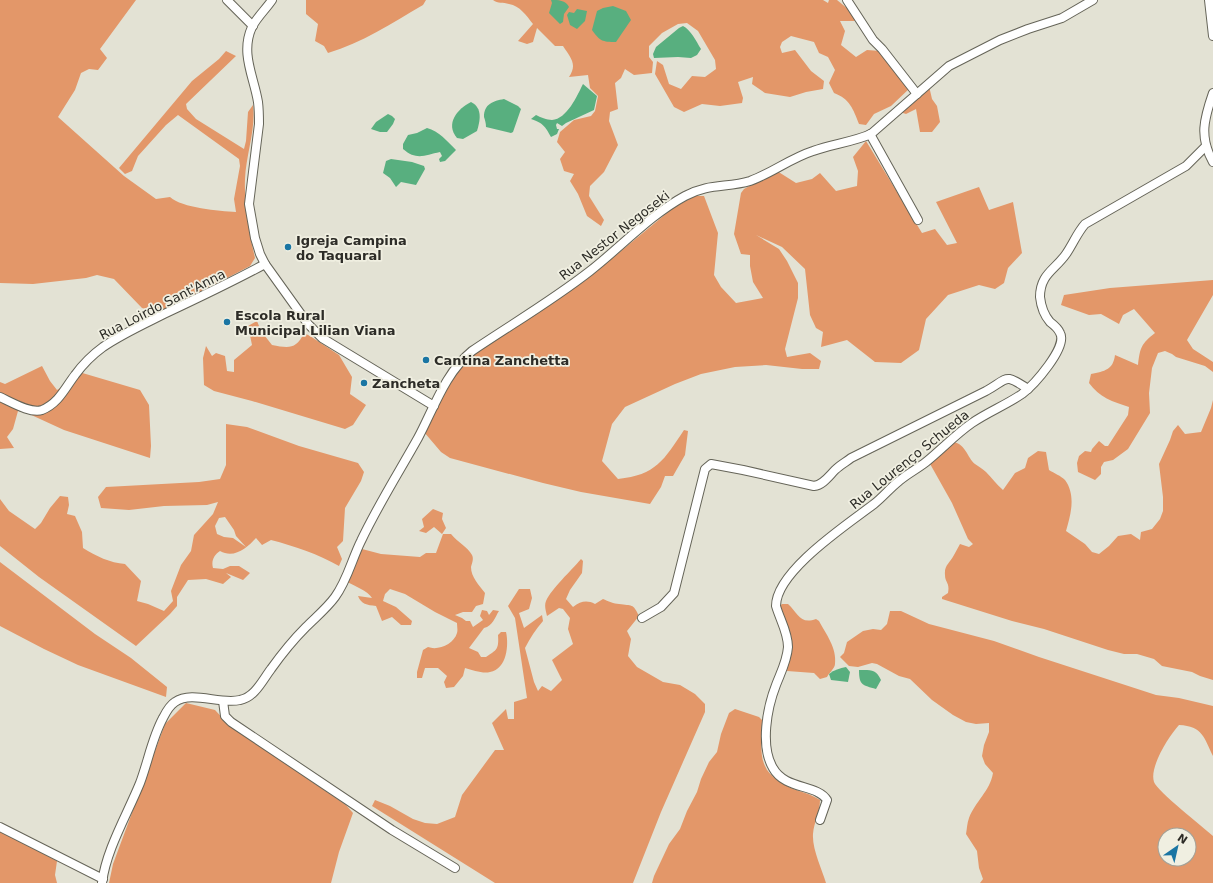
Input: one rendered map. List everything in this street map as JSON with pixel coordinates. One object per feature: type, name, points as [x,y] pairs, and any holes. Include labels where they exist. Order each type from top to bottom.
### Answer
[{"type":"street","points":[[227,0],[253,26]]},
{"type":"street","points":[[272,0],[253,26],[247,43],[251,76],[258,103],[259,124],[249,204],[255,238],[265,264],[308,324],[318,335],[434,406]]},
{"type":"street","points":[[847,0],[873,40],[917,94]]},
{"type":"street","name":"Rua Nestor Negoseki","points":[[102,881],[110,852],[138,787],[159,726],[170,706],[176,700],[193,697],[223,702],[240,700],[247,697],[253,693],[300,633],[335,598],[344,582],[356,551],[374,516],[452,373],[461,360],[472,350],[573,284],[608,257],[654,216],[670,204],[691,193],[705,188],[749,181],[814,150],[862,138],[870,134],[948,66],[1014,34],[1062,18],[1093,0]]},
{"type":"street","points":[[1209,0],[1213,36]]},
{"type":"street","points":[[1213,93],[1205,122],[1204,139],[1213,162]]},
{"type":"street","points":[[870,134],[918,220]]},
{"type":"street","name":"Rua Lourenço Schueda","points":[[820,820],[827,800],[825,796],[814,790],[792,784],[778,776],[769,760],[766,748],[770,705],[774,689],[786,658],[788,647],[787,638],[776,606],[778,594],[790,576],[817,547],[879,500],[900,480],[925,463],[964,429],[1028,389],[1055,356],[1061,346],[1062,340],[1061,334],[1049,320],[1042,306],[1041,288],[1046,274],[1066,254],[1081,228],[1085,224],[1186,166],[1206,146]]},
{"type":"street","name":"Rua Loirdo Sant'Anna","points":[[0,397],[34,412],[49,407],[61,395],[88,359],[103,347],[145,324],[265,264]]},
{"type":"street","points":[[642,618],[661,607],[674,593],[705,469],[710,464],[818,486],[835,469],[852,458],[986,391],[1004,379],[1013,379],[1028,389]]},
{"type":"street","points":[[223,702],[225,716],[231,722],[392,830],[455,868]]},
{"type":"street","points":[[0,826],[102,881]]},
{"type":"shaded area","points":[[0,0],[136,0],[100,49],[107,58],[98,70],[89,69],[81,73],[75,90],[58,117],[124,176],[156,199],[170,197],[183,204],[211,210],[236,212],[234,199],[240,166],[239,159],[178,115],[166,125],[138,156],[132,171],[125,174],[119,168],[192,81],[219,59],[226,51],[236,56],[186,104],[187,109],[196,119],[244,149],[248,112],[253,105],[253,124],[245,179],[247,219],[255,258],[250,266],[160,313],[142,308],[114,279],[97,275],[86,278],[33,284],[0,283]]},
{"type":"shaded area","points":[[306,0],[426,0],[423,5],[377,32],[353,44],[328,53],[324,46],[315,41],[318,24],[306,14]]},
{"type":"shaded area","points":[[493,0],[823,0],[828,3],[829,0],[837,0],[858,19],[854,21],[840,21],[845,31],[841,45],[856,57],[867,50],[880,51],[910,88],[891,106],[874,114],[866,125],[859,124],[850,105],[844,98],[834,93],[829,83],[835,70],[828,57],[819,53],[814,42],[791,36],[782,42],[780,47],[782,53],[795,50],[811,71],[824,81],[823,89],[790,97],[765,93],[752,84],[753,77],[738,82],[743,98],[742,103],[720,106],[702,104],[684,112],[674,107],[655,74],[657,61],[663,65],[669,84],[681,89],[692,76],[705,77],[716,69],[715,60],[698,31],[687,23],[678,24],[662,33],[649,46],[649,57],[653,62],[652,73],[634,75],[625,69],[621,78],[615,83],[618,109],[610,112],[609,121],[618,145],[604,172],[590,186],[589,196],[604,220],[601,226],[587,216],[578,194],[570,181],[574,174],[564,171],[560,159],[565,152],[557,142],[560,132],[574,120],[591,116],[595,111],[598,96],[590,88],[588,75],[569,77],[572,72],[573,64],[563,46],[555,46],[537,28],[533,42],[527,44],[518,41],[533,24],[522,11],[513,5]]},
{"type":"shaded area","points":[[551,0],[559,0],[564,2],[569,7],[564,14],[563,22],[560,24],[549,13],[552,3]]},
{"type":"shaded area","points":[[613,6],[626,11],[631,20],[616,42],[607,42],[599,39],[592,30],[597,11]]},
{"type":"shaded area","points":[[577,9],[587,11],[585,21],[577,29],[570,25],[567,15],[569,12],[574,13]]},
{"type":"shaded area","points":[[683,26],[691,33],[701,49],[697,55],[691,58],[654,58],[653,54],[656,47]]},
{"type":"shaded area","points":[[583,84],[597,96],[594,110],[562,126],[557,123],[557,129],[559,129],[557,134],[551,137],[543,125],[531,119],[536,115],[552,120],[562,116],[571,106]]},
{"type":"shaded area","points":[[929,86],[932,99],[937,106],[940,122],[932,132],[920,132],[916,109],[906,114],[900,112]]},
{"type":"shaded area","points":[[504,99],[521,109],[513,132],[511,133],[486,127],[484,113],[487,106],[493,102]]},
{"type":"shaded area","points":[[471,102],[475,105],[480,115],[477,131],[463,139],[457,138],[452,127],[452,122],[457,113]]},
{"type":"shaded area","points":[[388,114],[395,119],[387,132],[380,132],[371,129],[376,122]]},
{"type":"shaded area","points":[[427,128],[439,134],[456,150],[445,161],[440,162],[439,159],[442,156],[440,152],[425,156],[417,156],[408,153],[403,149],[403,144],[408,135],[417,133]]},
{"type":"shaded area","points":[[866,141],[922,233],[935,229],[947,245],[957,243],[936,202],[979,187],[989,210],[1013,202],[1022,253],[1008,268],[1004,283],[995,289],[979,285],[948,295],[926,319],[919,350],[901,363],[875,362],[847,340],[821,347],[823,332],[816,328],[810,315],[805,269],[782,247],[756,235],[779,249],[798,283],[798,298],[785,349],[787,357],[810,353],[821,361],[819,369],[802,369],[766,365],[735,367],[701,374],[625,407],[612,424],[602,461],[618,479],[642,474],[650,470],[671,450],[684,430],[688,431],[685,455],[673,476],[665,476],[661,487],[650,504],[581,492],[450,458],[441,452],[424,432],[455,375],[473,353],[586,280],[673,208],[695,196],[704,196],[718,233],[714,275],[721,287],[736,303],[763,298],[753,282],[750,266],[750,255],[741,254],[734,234],[741,193],[744,189],[777,171],[796,183],[812,179],[820,173],[836,191],[857,186],[858,171],[853,157]]},
{"type":"shaded area","points":[[391,159],[412,162],[424,166],[425,169],[416,185],[401,182],[396,187],[390,178],[383,173],[386,161]]},
{"type":"shaded area","points":[[1213,280],[1213,295],[1187,340],[1193,349],[1213,362],[1213,372],[1205,366],[1176,357],[1165,351],[1158,353],[1152,368],[1149,393],[1150,413],[1128,449],[1113,460],[1104,462],[1101,467],[1101,474],[1095,480],[1078,472],[1077,463],[1079,456],[1085,451],[1091,452],[1099,441],[1105,446],[1108,446],[1128,415],[1129,407],[1107,398],[1093,388],[1089,383],[1091,374],[1108,369],[1114,360],[1115,355],[1138,365],[1144,343],[1155,333],[1134,309],[1123,315],[1119,324],[1101,314],[1089,315],[1061,305],[1064,295],[1110,288]]},
{"type":"shaded area","points":[[257,321],[261,331],[272,345],[287,347],[295,345],[304,333],[339,355],[352,377],[350,394],[366,405],[353,425],[345,429],[214,391],[204,385],[203,358],[206,346],[212,356],[216,353],[225,356],[227,371],[234,372],[234,360],[252,345],[248,326]]},
{"type":"shaded area","points":[[42,366],[57,390],[69,383],[79,372],[140,390],[149,405],[151,446],[150,458],[64,430],[27,413],[18,411],[13,429],[7,437],[14,448],[0,449],[0,382],[5,384]]},
{"type":"shaded area","points":[[1213,400],[1213,680],[1192,672],[1162,666],[1154,659],[1137,654],[1124,654],[1108,650],[1044,629],[1012,621],[942,599],[942,597],[948,593],[948,585],[945,575],[946,566],[960,544],[969,547],[973,544],[968,539],[952,503],[929,462],[954,442],[964,448],[972,461],[986,472],[1003,490],[1015,473],[1025,468],[1028,458],[1038,451],[1046,452],[1049,470],[1065,480],[1070,492],[1072,505],[1066,531],[1085,544],[1092,552],[1099,554],[1118,536],[1131,534],[1140,540],[1141,532],[1152,529],[1160,519],[1163,511],[1163,497],[1159,464],[1173,431],[1178,425],[1185,434],[1201,432]]},
{"type":"shaded area","points":[[226,424],[247,427],[299,446],[358,463],[364,472],[361,481],[345,508],[343,541],[337,547],[342,559],[339,566],[314,554],[280,542],[271,540],[262,545],[256,538],[244,549],[235,553],[230,554],[220,551],[214,558],[212,563],[213,568],[223,569],[230,566],[239,566],[250,573],[243,580],[226,573],[231,577],[223,584],[206,579],[188,580],[177,597],[177,606],[136,646],[39,577],[0,546],[0,499],[9,511],[35,529],[60,496],[68,497],[69,505],[67,514],[75,516],[82,532],[83,548],[103,559],[125,564],[141,581],[137,601],[164,611],[173,601],[171,591],[181,565],[191,551],[194,535],[213,514],[218,502],[207,505],[164,506],[129,510],[101,508],[98,497],[106,487],[199,482],[220,479],[226,465]],"holes":[[[225,517],[234,530],[236,536],[246,547],[233,538],[224,537],[217,534],[215,526],[219,518]]]},
{"type":"shaded area","points":[[433,509],[443,513],[442,519],[446,528],[442,534],[434,527],[426,533],[419,531],[424,527],[422,519]]},
{"type":"shaded area","points":[[443,534],[451,534],[470,552],[473,558],[471,567],[472,574],[485,593],[483,604],[476,606],[472,612],[463,612],[455,615],[466,621],[470,621],[473,627],[483,620],[480,616],[482,610],[487,611],[489,615],[493,610],[499,611],[492,623],[484,628],[469,648],[478,652],[481,657],[486,657],[493,653],[498,646],[498,635],[501,632],[506,632],[507,637],[506,656],[496,670],[490,672],[478,672],[465,668],[463,676],[454,687],[446,688],[444,682],[447,676],[438,668],[425,668],[422,678],[417,678],[417,672],[423,650],[428,647],[436,648],[445,646],[453,640],[457,633],[457,623],[405,594],[390,589],[385,594],[383,601],[396,607],[412,621],[411,625],[401,625],[392,617],[382,621],[376,606],[365,604],[358,596],[372,598],[370,595],[346,581],[362,549],[381,554],[420,557],[426,553],[436,553]]},
{"type":"shaded area","points":[[581,559],[583,561],[582,573],[570,590],[566,599],[573,607],[584,602],[595,604],[603,599],[615,604],[632,606],[639,616],[627,631],[631,639],[628,656],[637,667],[663,682],[680,685],[695,694],[705,704],[705,712],[661,812],[633,883],[495,883],[372,806],[375,800],[390,806],[413,819],[425,823],[437,824],[455,817],[462,795],[495,750],[504,750],[492,723],[506,709],[508,719],[514,719],[514,702],[527,698],[515,618],[508,606],[519,589],[530,589],[532,598],[529,609],[519,613],[524,628],[542,615],[543,621],[525,648],[534,682],[538,691],[542,686],[551,691],[562,680],[552,660],[573,644],[568,629],[570,618],[563,609],[559,608],[547,616],[545,603],[562,580]]},
{"type":"shaded area","points":[[0,562],[95,634],[131,658],[167,687],[166,697],[78,665],[0,626]]},
{"type":"shaded area","points":[[782,604],[788,604],[803,619],[816,619],[819,621],[833,647],[835,658],[835,666],[827,677],[820,679],[814,673],[787,671],[788,661],[779,607]]},
{"type":"shaded area","points":[[890,611],[901,611],[929,624],[994,641],[1156,695],[1179,698],[1213,706],[1213,756],[1202,734],[1193,728],[1179,725],[1170,736],[1161,752],[1154,768],[1153,776],[1154,782],[1163,793],[1213,836],[1213,883],[980,883],[983,879],[979,868],[977,851],[966,834],[969,818],[986,791],[993,773],[985,764],[982,756],[989,732],[989,723],[976,724],[966,722],[932,700],[910,679],[899,676],[877,664],[872,663],[858,667],[849,666],[840,657],[844,653],[847,642],[863,631],[873,629],[881,630],[887,624]]},
{"type":"shaded area","points":[[846,667],[850,672],[848,682],[831,680],[829,674],[837,669]]},
{"type":"shaded area","points":[[859,670],[870,670],[877,674],[881,680],[876,689],[868,687],[861,682]]},
{"type":"shaded area","points":[[186,703],[215,710],[230,726],[346,805],[353,813],[339,852],[331,883],[109,883],[113,864],[165,724]]},
{"type":"shaded area","points":[[735,709],[759,717],[762,720],[762,756],[769,773],[787,786],[820,800],[813,840],[826,883],[652,883],[669,844],[680,829],[709,762],[717,752],[721,734],[729,713]]},
{"type":"shaded area","points":[[0,831],[57,861],[55,875],[57,883],[0,883]]},
{"type":"place","name":"Igreja Campina do Taquaral","points":[[288,247]]},
{"type":"place","name":"Escola Rural Municipal Lilian Viana","points":[[227,322]]},
{"type":"place","name":"Cantina Zanchetta","points":[[426,360]]},
{"type":"place","name":"Zancheta","points":[[364,383]]}]
